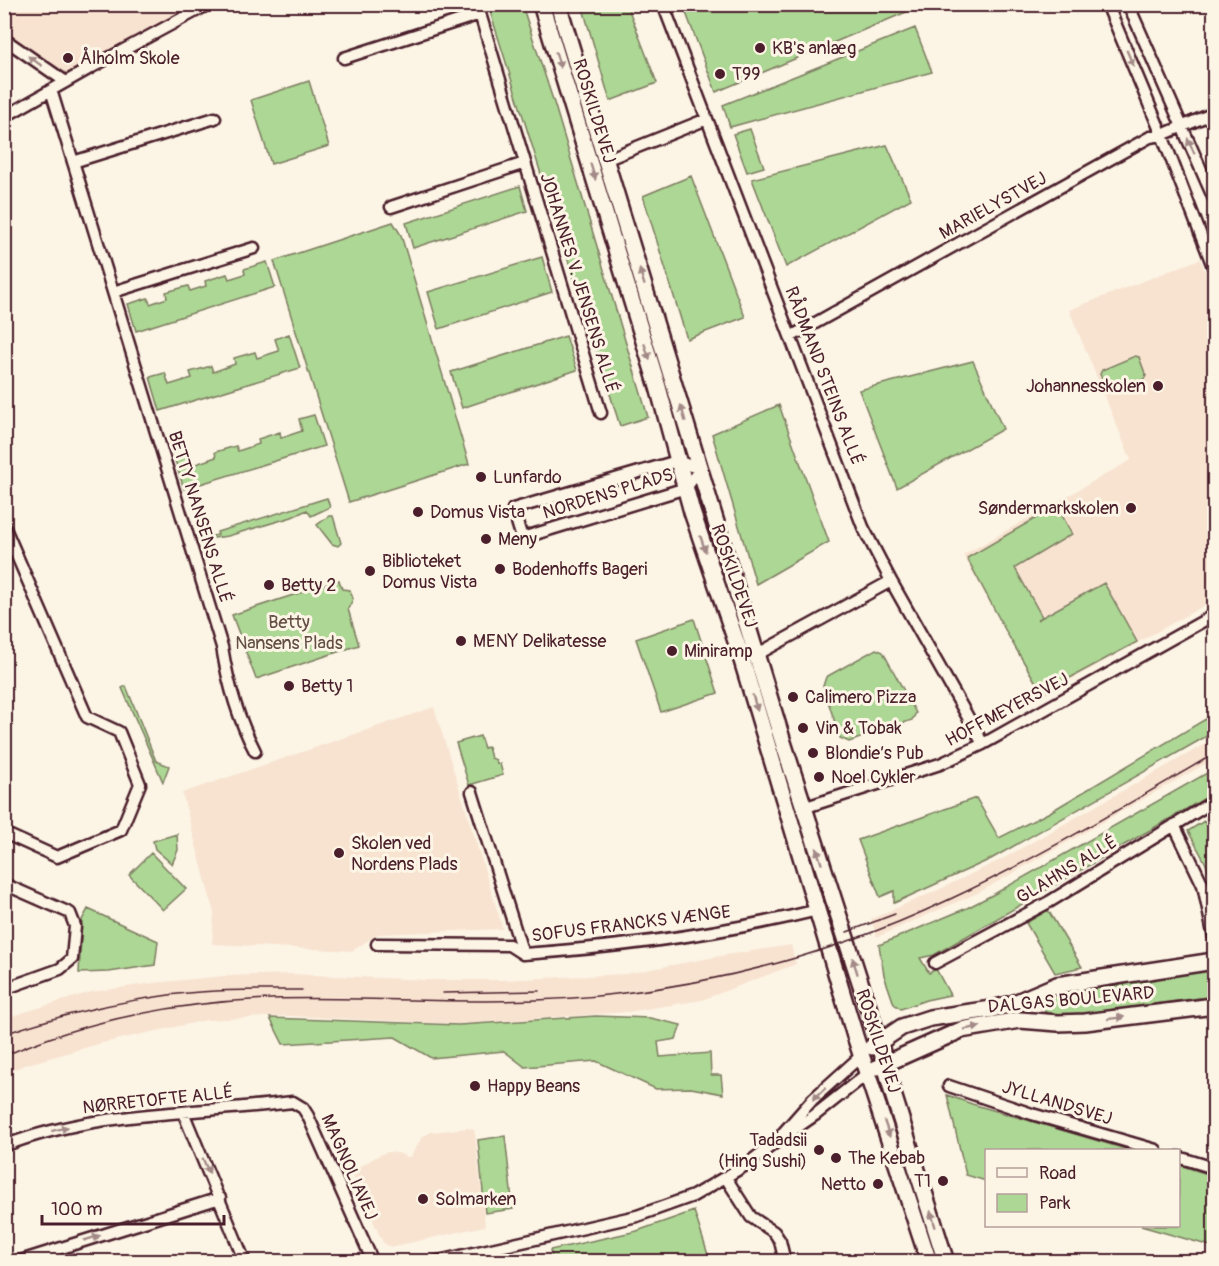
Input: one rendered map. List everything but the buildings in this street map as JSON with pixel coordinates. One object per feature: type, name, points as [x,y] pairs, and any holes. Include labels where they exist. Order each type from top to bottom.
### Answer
[{"type":"street","points":[[4,117],[209,4]]},
{"type":"street","name":"ROSKILDEVEJ","points":[[541,4],[658,387],[677,460],[738,647],[862,1055],[929,1262]]},
{"type":"street","name":"ROSKILDEVEJ","points":[[558,4],[756,655],[879,1041],[893,1094],[946,1262]]},
{"type":"street","name":"RÅDMAND STEINS ALLÉ","points":[[663,4],[792,336],[863,527],[983,744]]},
{"type":"street","points":[[1107,4],[1215,269]]},
{"type":"street","points":[[1128,4],[1215,200]]},
{"type":"street","name":"JOHANNES V. JENSENS ALLÉ","points":[[344,58],[479,9],[601,413]]},
{"type":"street","points":[[4,39],[66,82]]},
{"type":"street","name":"BETTY NANSENS ALLÉ","points":[[51,90],[219,636],[227,677],[240,723],[255,751]]},
{"type":"street","name":"MARIELYSTVEJ","points":[[792,336],[1150,138],[1215,113]]},
{"type":"street","points":[[73,162],[215,118]]},
{"type":"street","points":[[605,160],[707,119]]},
{"type":"street","name":"JOHANNES V. JENSENS ALLÉ","points":[[391,207],[525,163]]},
{"type":"street","points":[[113,292],[254,248]]},
{"type":"street","name":"NORDENS PLADS","points":[[677,460],[700,469],[686,488],[522,538],[513,509],[677,460]]},
{"type":"street","points":[[4,526],[87,717],[119,732],[140,783],[121,830],[57,857],[4,833]]},
{"type":"street","points":[[756,655],[891,580]]},
{"type":"street","name":"HOFFMEYERSVEJ","points":[[803,807],[940,764],[983,744],[1215,615]]},
{"type":"street","points":[[472,792],[523,954]]},
{"type":"street","name":"GLAHNS ALLÉ","points":[[934,963],[1048,903],[1215,801]]},
{"type":"street","points":[[1174,825],[1203,885],[1215,938]]},
{"type":"street","points":[[4,884],[70,913],[75,926],[72,959],[60,969],[4,989]]},
{"type":"street","points":[[818,910],[835,905]]},
{"type":"street","name":"SOFUS FRANCKS VÆNGE","points":[[377,944],[509,945],[523,954],[588,949],[691,935],[818,910]]},
{"type":"street","name":"DALGAS BOULEVARD","points":[[862,1055],[879,1041],[902,1028],[930,1018],[992,1010],[1056,985],[1215,961]]},
{"type":"street","name":"DALGAS BOULEVARD","points":[[868,1073],[885,1063],[961,1030],[1020,1020],[1058,1023],[1085,1022],[1215,1006]]},
{"type":"street","points":[[776,1142],[813,1099],[862,1055]]},
{"type":"street","points":[[434,1262],[637,1216],[693,1196],[726,1178],[815,1116],[868,1073]]},
{"type":"street","name":"JYLLANDSVEJ","points":[[949,1086],[1153,1149]]},
{"type":"street","name":"MAGNOLIAVEJ","points":[[246,1107],[294,1102],[303,1108],[373,1262]]},
{"type":"street","name":"NØRRETOFTE ALLÉ","points":[[4,1146],[62,1128],[100,1120],[246,1107]]},
{"type":"street","points":[[183,1112],[245,1262]]},
{"type":"street","points":[[1180,1157],[1215,1168]]},
{"type":"street","points":[[726,1178],[751,1217],[774,1232],[780,1241],[786,1262]]},
{"type":"street","points":[[17,1262],[220,1198]]},
{"type":"shaded area","name":"Ålholm Skole","points":[[5,5],[200,5],[63,78],[5,37]]},
{"type":"shaded area","name":"Søndermarkskolen","points":[[1200,259],[1214,291],[1214,600],[1042,696],[963,555],[1131,460],[1069,310]]},
{"type":"shaded area","name":"Skolen ved Nordens Plads","points":[[434,707],[503,929],[378,934],[352,951],[212,944],[214,913],[182,793]]},
{"type":"shaded area","points":[[1214,739],[1214,759],[980,892],[877,937],[871,919],[1004,858]]},
{"type":"shaded area","points":[[791,945],[796,964],[702,1000],[628,1012],[457,1024],[290,1016],[207,1020],[102,1043],[5,1073],[5,1018],[91,992],[223,976],[291,974],[427,980],[500,980],[625,974]]},
{"type":"shaded area","name":"Solmarken","points":[[468,1128],[474,1130],[475,1133],[485,1226],[391,1247],[383,1243],[351,1172],[388,1152],[411,1156],[422,1137],[431,1132]]},
{"type":"green space","points":[[488,5],[522,5],[555,106],[648,417],[620,426]]},
{"type":"green space","points":[[582,5],[627,5],[657,83],[610,101]]},
{"type":"green space","name":"KB's anlæg","points":[[683,5],[923,5],[716,92]]},
{"type":"green space","points":[[915,28],[932,72],[730,127],[723,105]]},
{"type":"green space","points":[[309,81],[329,146],[271,164],[251,100]]},
{"type":"green space","points":[[750,129],[764,167],[747,172],[733,134]]},
{"type":"green space","points":[[887,145],[911,199],[786,267],[752,179]]},
{"type":"green space","points":[[691,176],[745,317],[687,339],[643,196]]},
{"type":"green space","points":[[520,186],[527,211],[413,248],[406,223]]},
{"type":"green space","points":[[393,222],[401,235],[469,464],[349,502],[274,261]]},
{"type":"green space","points":[[542,257],[552,292],[439,329],[428,292]]},
{"type":"green space","points":[[267,262],[275,287],[136,331],[128,304],[148,298],[150,304],[167,298],[166,292],[188,286],[190,291],[206,286],[205,281],[227,274],[229,279],[245,274],[244,269]]},
{"type":"green space","points":[[289,334],[300,368],[160,411],[150,377],[165,373],[169,385],[192,378],[190,372],[211,366],[213,372],[235,364],[234,358],[255,352],[257,358],[279,351],[275,339]]},
{"type":"green space","points":[[566,336],[577,370],[462,408],[451,372]]},
{"type":"green space","points":[[1135,356],[1139,357],[1146,376],[1144,379],[1111,393],[1107,392],[1100,374],[1102,370]]},
{"type":"green space","points":[[973,361],[1003,429],[897,488],[859,390]]},
{"type":"green space","points":[[779,405],[829,542],[756,584],[712,434]]},
{"type":"green space","points":[[314,415],[324,446],[184,489],[174,457],[189,452],[193,465],[216,457],[215,452],[236,446],[238,451],[259,444],[258,439],[280,432],[281,438],[302,431],[299,419]]},
{"type":"green space","points":[[327,498],[330,507],[311,516],[307,510],[292,517],[228,536],[200,540],[199,538],[218,535],[217,532]]},
{"type":"green space","points":[[1057,506],[1072,534],[1015,568],[1042,617],[1037,620],[1104,583],[1137,642],[1042,693],[967,558]]},
{"type":"green space","points":[[329,516],[333,516],[341,543],[338,546],[332,544],[317,525]]},
{"type":"green space","name":"Betty Nansens Plads","points":[[339,580],[342,589],[350,590],[353,599],[348,609],[359,645],[256,679],[232,615]]},
{"type":"green space","points":[[694,619],[718,693],[661,712],[636,639]]},
{"type":"green space","points":[[876,649],[883,652],[916,713],[912,720],[849,742],[840,738],[823,686],[826,677]]},
{"type":"green space","points":[[126,686],[156,761],[169,766],[163,782],[122,688]]},
{"type":"green space","points":[[1214,714],[1214,732],[991,859],[894,903],[894,891],[880,897],[858,840],[976,798],[999,838],[1050,812]]},
{"type":"green space","points":[[480,736],[484,748],[488,747],[491,758],[500,764],[503,775],[469,785],[456,743]]},
{"type":"green space","points":[[1214,769],[1214,793],[934,955],[920,958],[929,973],[936,969],[950,995],[901,1009],[894,1004],[884,975],[879,945],[967,908],[996,893]]},
{"type":"green space","points":[[1204,821],[1214,837],[1214,886],[1205,862],[1188,831]]},
{"type":"green space","points":[[177,834],[178,850],[172,864],[155,849],[153,841]]},
{"type":"green space","points":[[151,853],[186,889],[163,910],[129,875]]},
{"type":"green space","points":[[88,909],[158,941],[155,965],[109,972],[79,973],[82,920]]},
{"type":"green space","points":[[1048,910],[1082,967],[1055,973],[1026,923]]},
{"type":"green space","points":[[1214,970],[1214,996],[1072,1015],[1047,1013],[1040,1007],[1043,1000],[1068,989]]},
{"type":"green space","points":[[596,1016],[650,1018],[681,1025],[676,1039],[658,1042],[660,1057],[710,1053],[711,1075],[721,1075],[723,1094],[691,1088],[656,1089],[596,1061],[525,1067],[504,1051],[431,1058],[395,1037],[283,1044],[270,1018],[458,1025]]},
{"type":"green space","points":[[947,1095],[1126,1149],[985,1149],[985,1181],[966,1175]]},
{"type":"green space","points":[[505,1136],[513,1209],[485,1213],[478,1140]]},
{"type":"green space","points":[[1180,1165],[1214,1176],[1214,1247],[1144,1227],[1180,1227]]},
{"type":"green space","points":[[694,1211],[710,1261],[553,1261],[550,1250],[637,1231]]},
{"type":"tram line","points":[[4,1056],[101,1022],[203,1004],[314,998],[487,1001],[573,998],[659,988],[743,972],[826,949],[907,919],[946,901],[1048,849],[1214,754]]},
{"type":"tram line","points":[[847,932],[895,914]]},
{"type":"tram line","points":[[4,1034],[86,1010],[148,998],[219,991],[302,990]]},
{"type":"tram line","points":[[443,993],[539,991]]},
{"type":"place","name":"KB's anlæg","points":[[760,48]]},
{"type":"place","name":"Ålholm Skole","points":[[68,58]]},
{"type":"place","name":"T99","points":[[720,74]]},
{"type":"place","name":"Johannesskolen","points":[[1158,386]]},
{"type":"place","name":"Lunfardo","points":[[481,477]]},
{"type":"place","name":"Søndermarkskolen","points":[[1131,508]]},
{"type":"place","name":"Domus Vista","points":[[418,512]]},
{"type":"place","name":"Meny","points":[[486,539]]},
{"type":"place","name":"Bodenhoffs Bageri","points":[[500,569]]},
{"type":"place","name":"Biblioteket Domus Vista","points":[[370,571]]},
{"type":"place","name":"Betty 2","points":[[269,585]]},
{"type":"place","name":"MENY Delikatesse","points":[[461,641]]},
{"type":"place","name":"Miniramp","points":[[672,651]]},
{"type":"place","name":"Betty 1","points":[[289,686]]},
{"type":"place","name":"Calimero Pizza","points":[[793,697]]},
{"type":"place","name":"Vin & Tobak","points":[[803,728]]},
{"type":"place","name":"Blondie’s Pub","points":[[813,753]]},
{"type":"place","name":"Noel Cykler","points":[[819,777]]},
{"type":"place","name":"Skolen ved Nordens Plads","points":[[339,853]]},
{"type":"place","name":"Happy Beans","points":[[475,1086]]},
{"type":"place","name":"Tadadsii (Hing Sushi)","points":[[819,1150]]},
{"type":"place","name":"The Kebab","points":[[836,1158]]},
{"type":"place","name":"T1","points":[[943,1181]]},
{"type":"place","name":"Netto","points":[[878,1184]]},
{"type":"place","name":"Solmarken","points":[[423,1199]]}]
